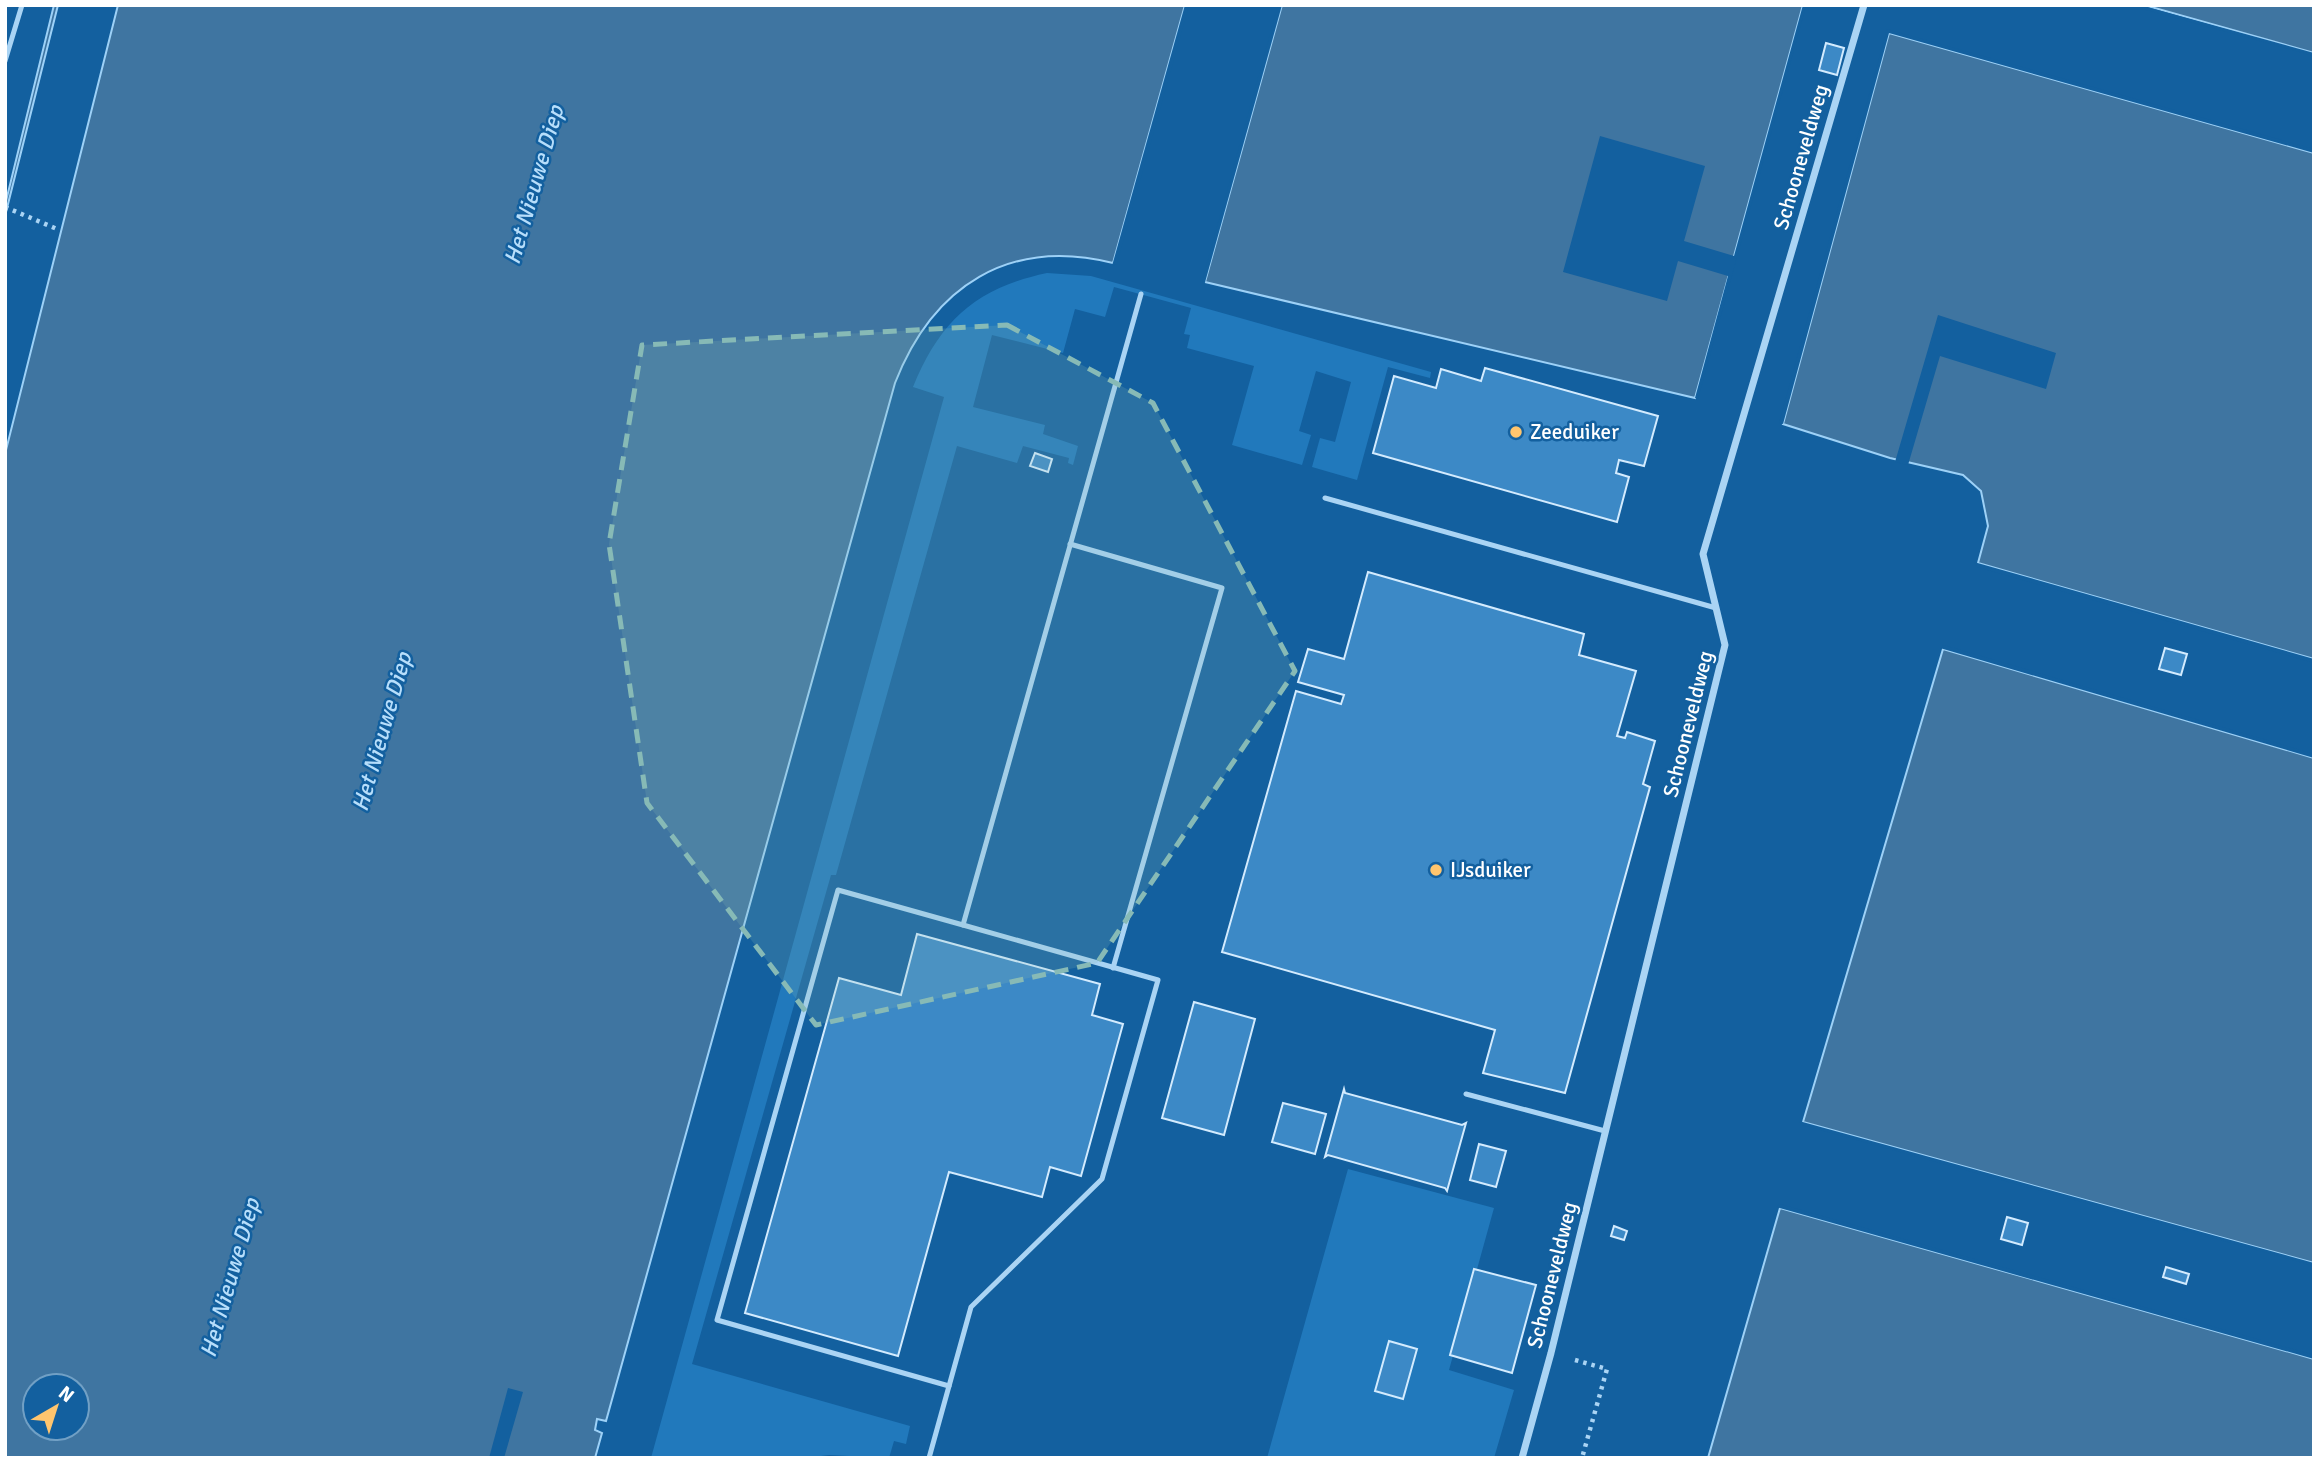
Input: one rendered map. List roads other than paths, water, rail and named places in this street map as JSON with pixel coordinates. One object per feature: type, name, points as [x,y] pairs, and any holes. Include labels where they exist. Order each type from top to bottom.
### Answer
[{"type":"street","name":"Schooneveldweg","points":[[1521,1458],[1551,1353],[1725,645],[1703,554],[1864,5]]},
{"type":"lane","points":[[5,61],[22,5]]},
{"type":"lane","points":[[963,925],[1140,294]]},
{"type":"lane","points":[[1325,498],[1716,608]]},
{"type":"lane","points":[[1070,544],[1222,588],[1113,968]]},
{"type":"lane","points":[[929,1458],[971,1307],[1102,1180],[1158,980],[838,890],[717,1320],[949,1386]]},
{"type":"lane","points":[[1466,1094],[1605,1131]]},
{"type":"water","points":[[54,5],[58,5],[5,216],[5,205]]},
{"type":"water","name":"Het Nieuwe Diep","points":[[118,5],[1185,5],[1113,263],[1075,257],[1040,257],[1008,264],[979,277],[953,296],[930,320],[911,349],[895,383],[606,1421],[597,1419],[595,1430],[602,1433],[595,1458],[5,1458],[5,454]]},
{"type":"water","points":[[1282,5],[1803,5],[1695,398],[1205,282]]},
{"type":"water","points":[[2144,5],[2314,5],[2314,53]]},
{"type":"water","points":[[1889,33],[2314,153],[2314,659],[1978,563],[1988,526],[1981,491],[1963,475],[1890,458],[1783,424]]},
{"type":"water","points":[[1943,649],[2314,758],[2314,1263],[1803,1122]]},
{"type":"water","points":[[1780,1208],[2314,1359],[2314,1458],[1708,1458]]},
{"type":"place","name":"Zeeduiker","points":[[1516,432]]},
{"type":"place","name":"IJsduiker","points":[[1436,870]]}]
